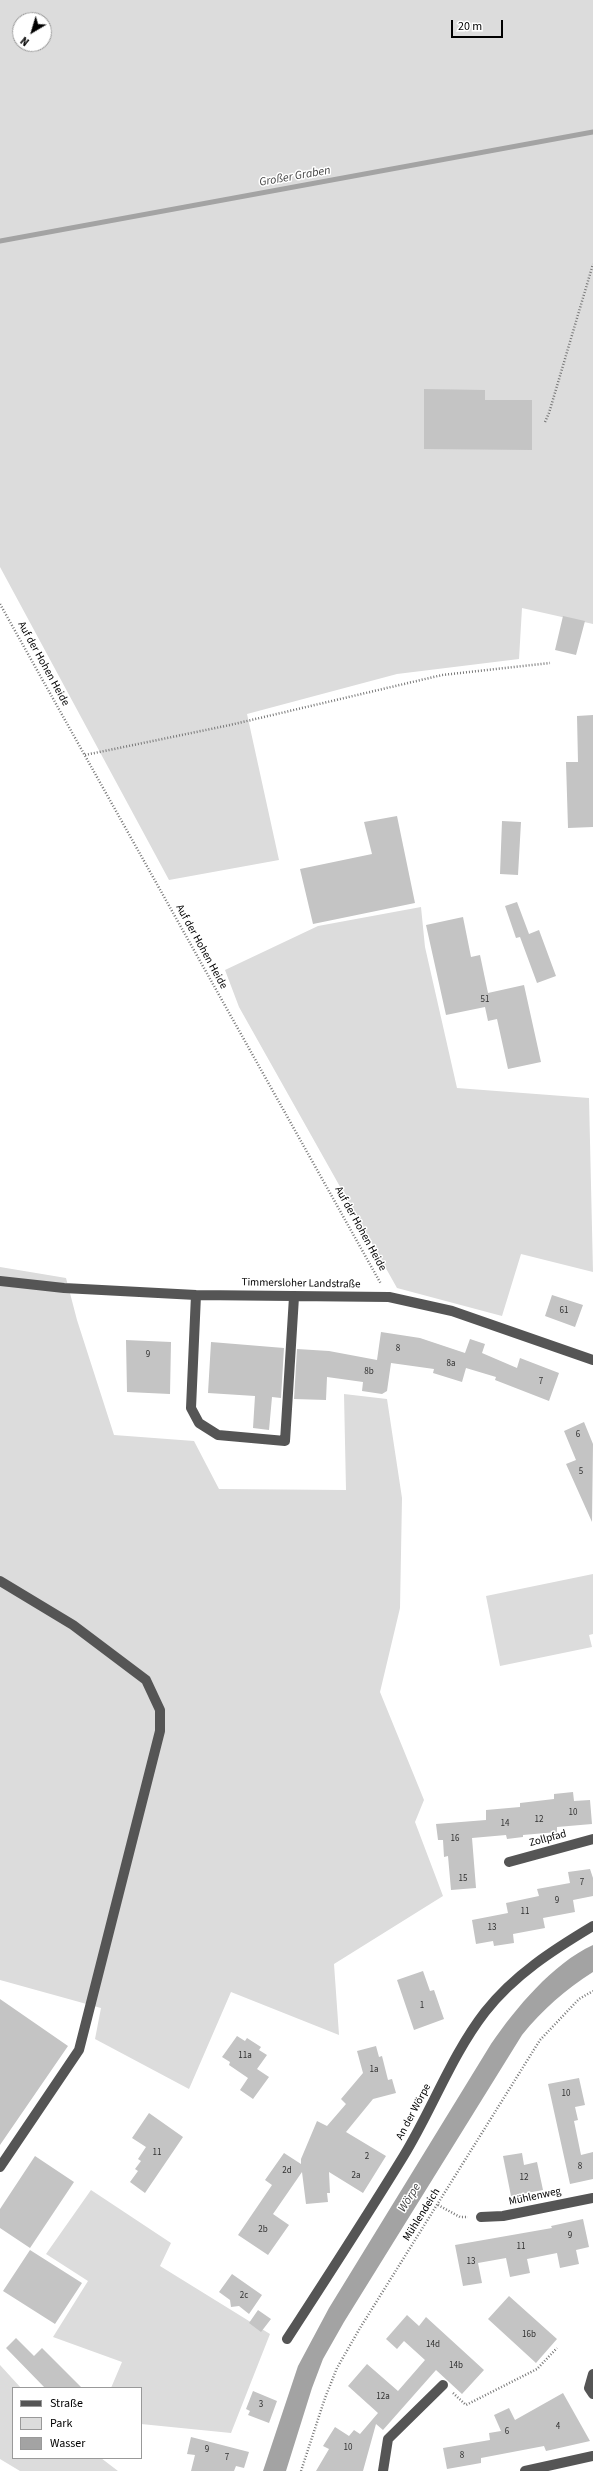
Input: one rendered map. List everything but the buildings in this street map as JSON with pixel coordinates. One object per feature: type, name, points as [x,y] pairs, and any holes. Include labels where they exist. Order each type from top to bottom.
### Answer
[{"type":"street","name":"Timmersloher Landstraße","points":[[0,1280],[64,1288],[196,1295],[389,1297],[452,1311],[593,1360]]},
{"type":"street","points":[[196,1295],[191,1408],[199,1423],[218,1435],[285,1441],[294,1297]]},
{"type":"street","points":[[0,1581],[74,1625],[146,1680],[160,1710],[160,1731],[79,2050],[0,2167]]},
{"type":"street","name":"Zollpfad","points":[[509,1862],[593,1839]]},
{"type":"street","name":"An der Wörpe","points":[[287,2339],[403,2157],[459,2052],[485,2012],[517,1977],[560,1945],[593,1926]]},
{"type":"street","name":"Mühlenweg","points":[[481,2217],[503,2216],[593,2198]]},
{"type":"street","points":[[593,2374],[590,2388],[593,2394]]},
{"type":"street","points":[[383,2471],[388,2439],[444,2385]]},
{"type":"street","points":[[525,2471],[536,2470],[593,2456]]},
{"type":"path","points":[[544,422],[549,413],[593,264]]},
{"type":"path","name":"Auf der Hohen Heide","points":[[0,604],[389,1297]]},
{"type":"path","points":[[84,755],[230,725],[442,675],[550,663]]},
{"type":"path","name":"Mühlendeich","points":[[301,2471],[324,2398],[337,2368],[540,2040],[579,1999],[593,1991]]},
{"type":"path","points":[[438,2205],[460,2217],[481,2217]]},
{"type":"path","points":[[444,2385],[466,2405],[537,2369],[557,2348]]},
{"type":"green space","points":[[0,0],[593,0],[593,624],[522,608],[519,659],[397,674],[247,714],[279,860],[169,880],[0,567]]},
{"type":"green space","points":[[421,907],[425,947],[457,1088],[589,1098],[593,1272],[521,1254],[502,1316],[397,1288],[239,1007],[225,970],[318,926]]},
{"type":"green space","points":[[0,1267],[66,1278],[77,1320],[114,1435],[194,1441],[219,1489],[346,1490],[344,1394],[387,1399],[402,1498],[400,1608],[380,1692],[424,1800],[415,1822],[443,1896],[334,1964],[339,2035],[231,1992],[189,2089],[95,2039],[101,2008],[0,1980]]},
{"type":"green space","points":[[593,1574],[593,1634],[589,1635],[592,1647],[500,1666],[486,1596]]},
{"type":"green space","points":[[91,2190],[171,2243],[160,2266],[270,2334],[231,2433],[142,2424],[142,2387],[111,2387],[122,2362],[53,2337],[88,2281],[46,2254]]},
{"type":"green space","points":[[0,2365],[20,2387],[12,2387],[12,2459],[102,2459],[118,2471],[20,2471],[0,2459]]},
{"type":"water","name":"Wörpe","points":[[593,1945],[593,1972],[555,2000],[522,2035],[344,2322],[323,2359],[312,2388],[286,2471],[263,2471],[298,2366],[329,2308],[491,2044],[523,2002],[549,1975],[563,1963]]},
{"type":"waterway","name":"Großer Graben","points":[[0,241],[593,132]]}]
